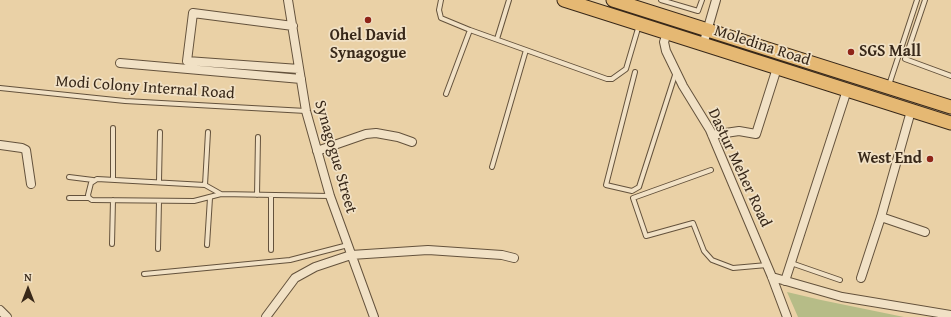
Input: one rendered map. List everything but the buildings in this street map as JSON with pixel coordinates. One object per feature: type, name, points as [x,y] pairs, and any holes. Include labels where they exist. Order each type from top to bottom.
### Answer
[{"type":"main road","name":"Moledina Road","points":[[564,0],[951,123]]},
{"type":"main road","name":"Moledina Road","points":[[617,1],[951,107]]},
{"type":"street","name":"Synagogue Street","points":[[288,0],[306,111],[317,152],[330,196],[374,317]]},
{"type":"street","points":[[703,45],[716,0]]},
{"type":"street","points":[[293,26],[193,13],[187,61],[299,69]]},
{"type":"street","name":"Dastur Meher Road","points":[[667,33],[664,42],[666,51],[676,72],[712,135],[767,264],[786,317]]},
{"type":"street","points":[[120,63],[300,79]]},
{"type":"street","points":[[712,135],[739,131],[756,134],[777,68]]},
{"type":"street","points":[[786,281],[847,90]]},
{"type":"street","points":[[861,278],[881,217],[911,111]]},
{"type":"street","points":[[317,152],[366,134],[376,133],[412,142]]},
{"type":"street","points":[[0,145],[22,148],[26,150],[31,184]]},
{"type":"street","points":[[881,217],[925,232]]},
{"type":"street","points":[[266,317],[295,278],[315,267],[351,255],[428,250],[502,255],[514,258]]},
{"type":"street","points":[[772,277],[842,297],[951,315]]},
{"type":"street","points":[[0,310],[7,317]]},
{"type":"lane","points":[[441,0],[439,10],[441,18],[497,40],[607,79],[612,79],[626,69],[639,24]]},
{"type":"lane","points":[[497,40],[509,0]]},
{"type":"lane","points":[[661,0],[698,11],[702,0]]},
{"type":"lane","points":[[888,87],[917,0]]},
{"type":"lane","points":[[925,0],[905,59],[951,76]]},
{"type":"lane","points":[[446,94],[470,30]]},
{"type":"lane","points":[[492,167],[526,50]]},
{"type":"lane","points":[[635,72],[606,185],[632,191],[639,187],[676,72]]},
{"type":"lane","name":"Modi Colony Internal Road","points":[[0,88],[125,101],[306,111]]},
{"type":"lane","points":[[113,128],[113,179]]},
{"type":"lane","points":[[159,181],[160,132]]},
{"type":"lane","points":[[205,185],[208,132]]},
{"type":"lane","points":[[257,195],[258,137]]},
{"type":"lane","points":[[711,170],[633,198],[646,236],[693,223],[704,251],[712,260],[733,268],[767,264]]},
{"type":"lane","points":[[69,178],[159,181],[205,185],[221,194]]},
{"type":"lane","points":[[89,198],[93,180]]},
{"type":"lane","points":[[69,198],[89,198],[92,200],[194,201],[221,194],[330,196]]},
{"type":"lane","points":[[271,195],[271,250]]},
{"type":"lane","points":[[207,245],[210,198]]},
{"type":"lane","points":[[112,244],[113,200]]},
{"type":"lane","points":[[158,249],[159,201]]},
{"type":"lane","points":[[144,274],[290,260],[348,245]]},
{"type":"lane","points":[[791,263],[840,280]]},
{"type":"green space","points":[[787,292],[821,300],[904,317],[798,317]]},
{"type":"place","name":"Ohel David Synagogue","points":[[368,20]]},
{"type":"place","name":"SGS Mall","points":[[851,52]]},
{"type":"place","name":"West End","points":[[930,159]]}]
